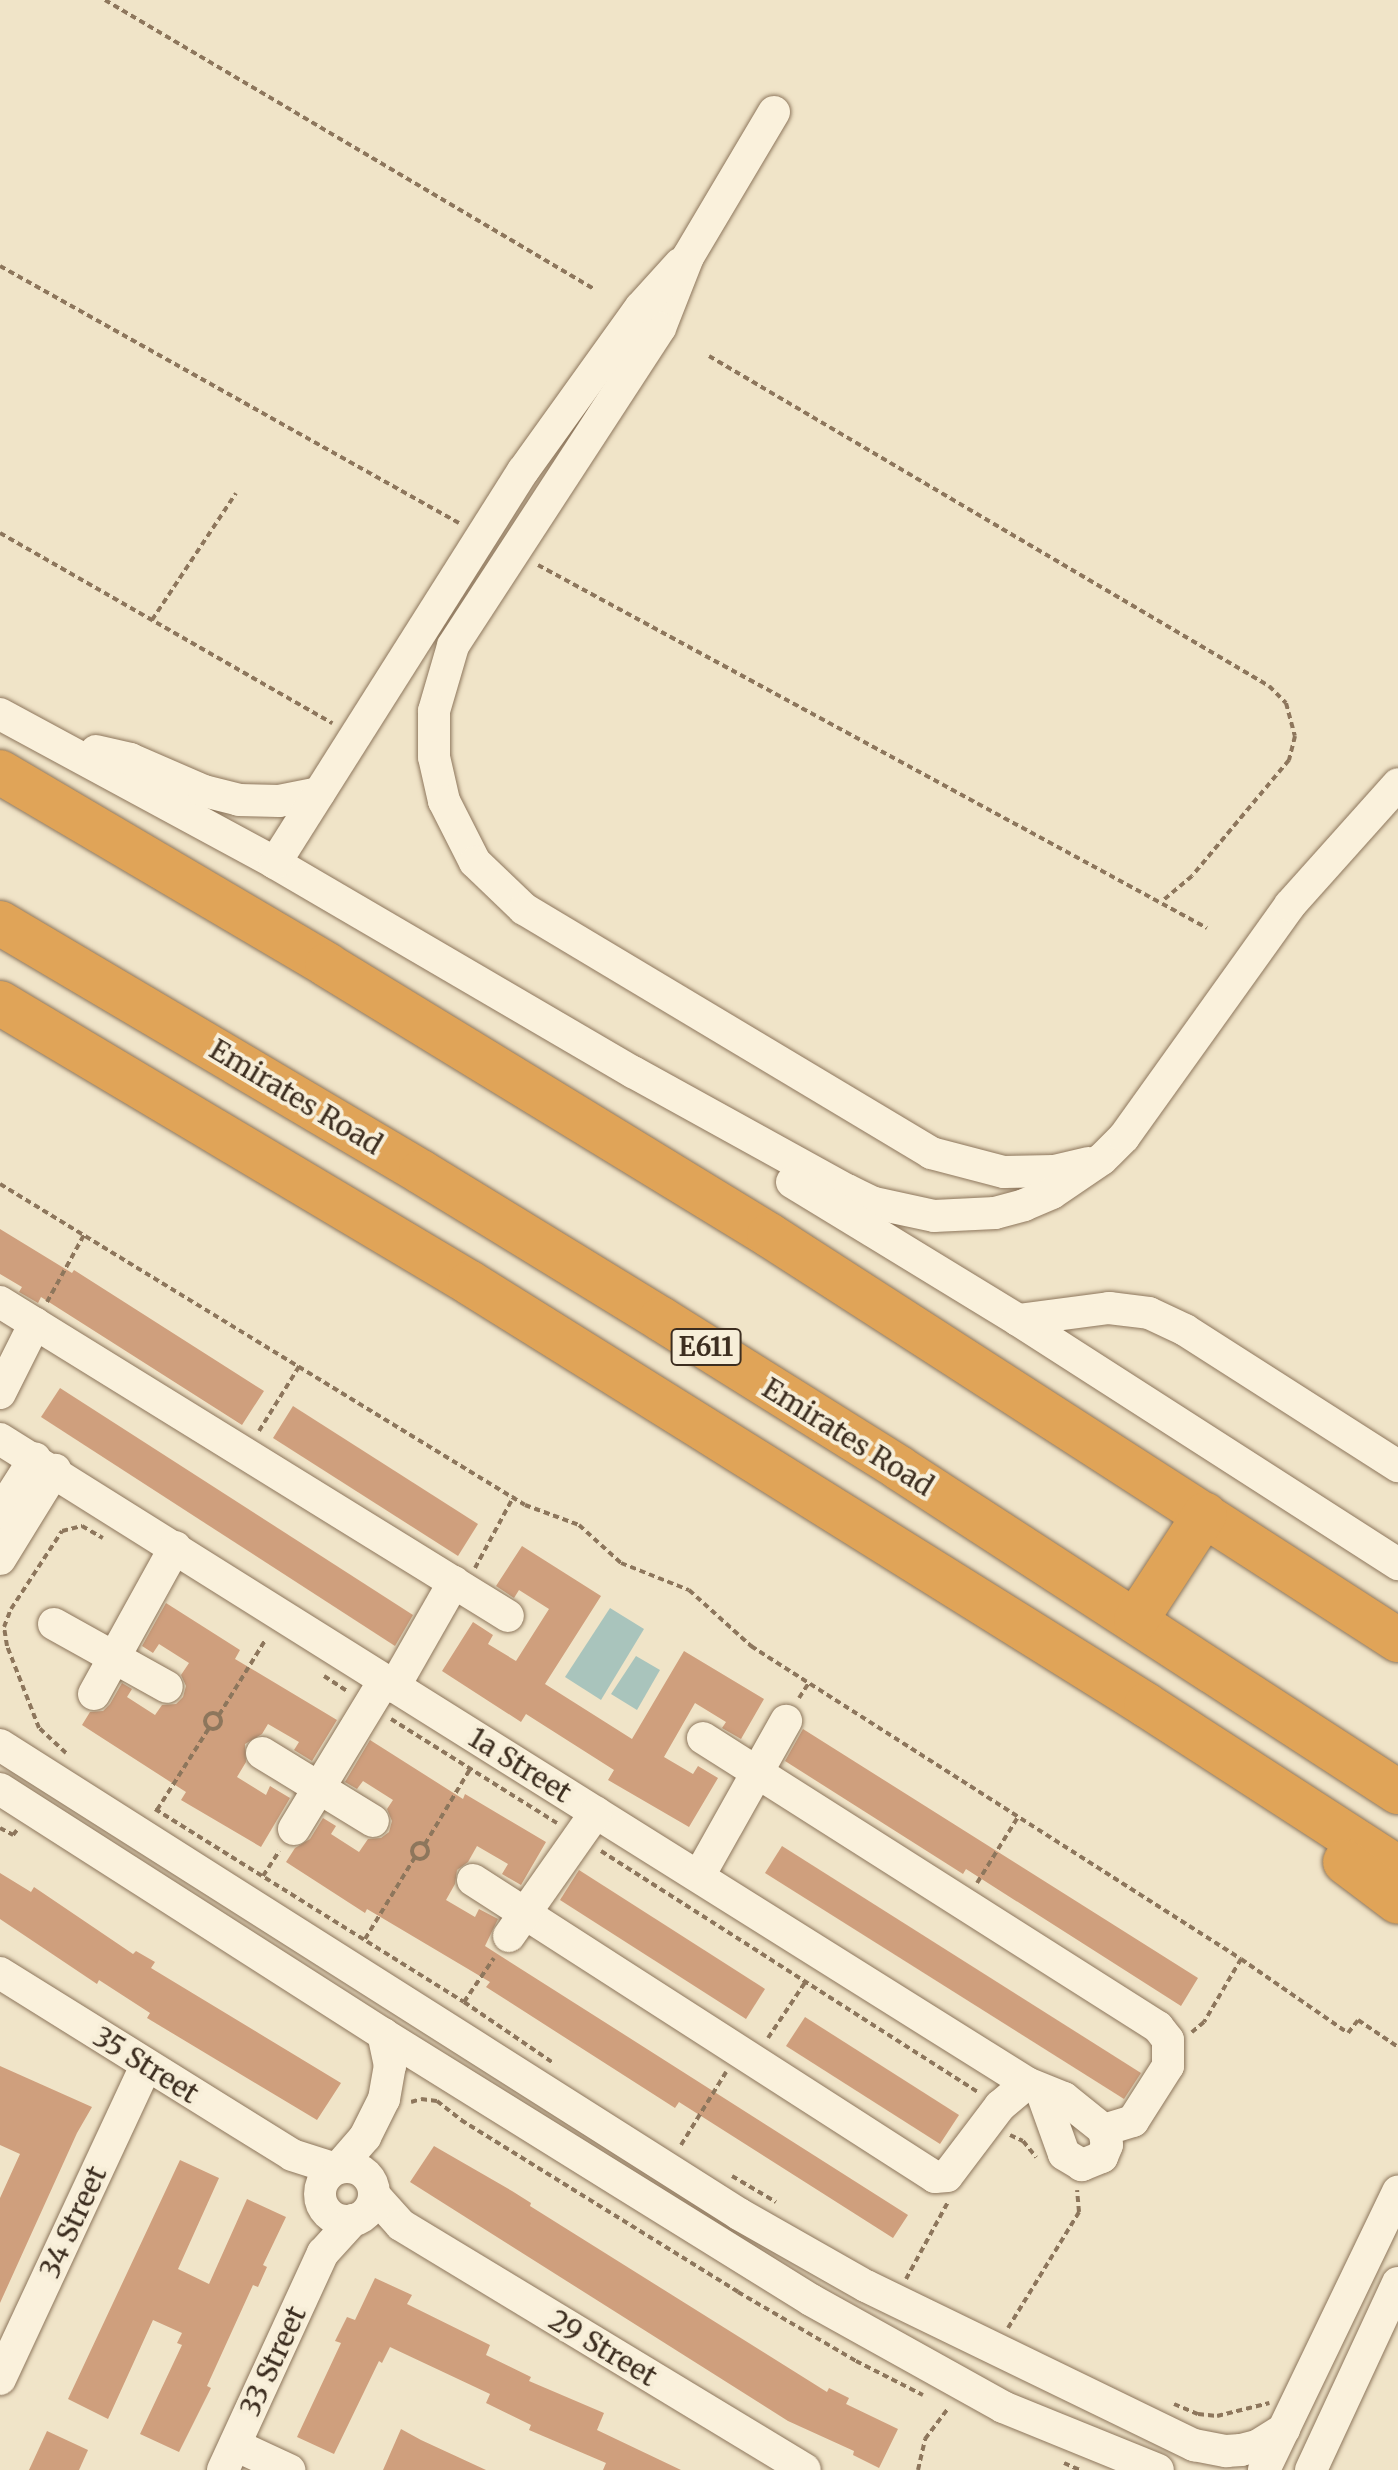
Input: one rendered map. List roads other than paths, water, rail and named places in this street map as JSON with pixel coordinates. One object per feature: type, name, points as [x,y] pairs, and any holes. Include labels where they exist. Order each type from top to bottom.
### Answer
[{"type":"highway","points":[[0,772],[549,1099],[1205,1514],[1398,1640]]},
{"type":"highway","name":"Emirates Road","points":[[0,923],[421,1172],[661,1319],[1136,1620],[1398,1792]]},
{"type":"highway","points":[[0,1003],[470,1283],[1146,1705],[1398,1868]]},
{"type":"highway","points":[[1136,1620],[1205,1514]]},
{"type":"highway","points":[[1146,1705],[1187,1746],[1398,1902]]},
{"type":"street","points":[[774,112],[688,257],[662,326],[453,646],[434,711],[434,757],[444,801],[462,843],[489,879],[543,921],[931,1153],[1004,1172],[1054,1171],[1102,1159]]},
{"type":"street","points":[[275,863],[481,535],[626,326],[688,257]]},
{"type":"street","points":[[0,714],[275,863],[633,1072],[847,1190],[904,1211],[964,1216],[1009,1209],[1052,1193],[1102,1159],[1124,1137],[1290,905],[1398,784]]},
{"type":"street","points":[[61,747],[130,759],[204,791],[239,800],[279,801],[319,793]]},
{"type":"street","points":[[633,1072],[839,1212],[1018,1320],[1398,1564]]},
{"type":"street","points":[[0,1302],[508,1616]]},
{"type":"street","points":[[1018,1320],[1109,1308],[1149,1313],[1185,1330],[1398,1466]]},
{"type":"street","points":[[0,1393],[35,1323]]},
{"type":"street","name":"1a Street","points":[[0,1439],[45,1464],[389,1684],[1034,2086],[1064,2098],[1104,2130]]},
{"type":"street","points":[[0,1513],[45,1464]]},
{"type":"street","points":[[0,1559],[45,1464]]},
{"type":"street","points":[[94,1694],[175,1547]]},
{"type":"street","points":[[294,1829],[389,1684],[459,1585]]},
{"type":"street","points":[[54,1624],[167,1687]]},
{"type":"street","points":[[699,1876],[786,1721]]},
{"type":"street","points":[[473,1880],[517,1924],[746,2057],[935,2177],[947,2176],[1000,2106],[1034,2086],[1059,2131],[1061,2147],[1069,2159],[1082,2165],[1102,2157],[1107,2145],[1104,2130],[1125,2126],[1140,2114],[1168,2066],[1168,2040],[1158,2027],[703,1738]]},
{"type":"street","points":[[0,1745],[739,2214],[866,2286],[989,2348],[1210,2450],[1257,2446],[1284,2429]]},
{"type":"street","points":[[262,1753],[373,1821]]},
{"type":"street","points":[[0,1789],[383,2034],[811,2300],[957,2398],[1041,2425],[1158,2470]]},
{"type":"street","points":[[517,1924],[596,1812]]},
{"type":"street","name":"35 Street","points":[[0,1973],[292,2155]]},
{"type":"street","points":[[347,2193],[365,2137],[384,2099],[390,2066],[383,2034]]},
{"type":"street","name":"34 Street","points":[[0,2379],[146,2066]]},
{"type":"street","points":[[384,2099],[406,2085],[443,2071]]},
{"type":"street","name":"29 Street","points":[[292,2155],[347,2193],[797,2468]]},
{"type":"street","points":[[1264,2470],[1398,2192]]},
{"type":"street","name":"33 Street","points":[[229,2458],[323,2253],[347,2193]]},
{"type":"street","points":[[1311,2470],[1398,2283]]},
{"type":"street","points":[[957,2398],[976,2384],[989,2368],[989,2348]]},
{"type":"street","points":[[1041,2425],[1041,2404],[1054,2387],[1064,2383]]},
{"type":"street","points":[[229,2458],[289,2470]]},
{"type":"water","points":[[610,1608],[644,1629],[601,1700],[565,1677]]},
{"type":"water","points":[[636,1656],[660,1670],[637,1710],[611,1694]]}]
